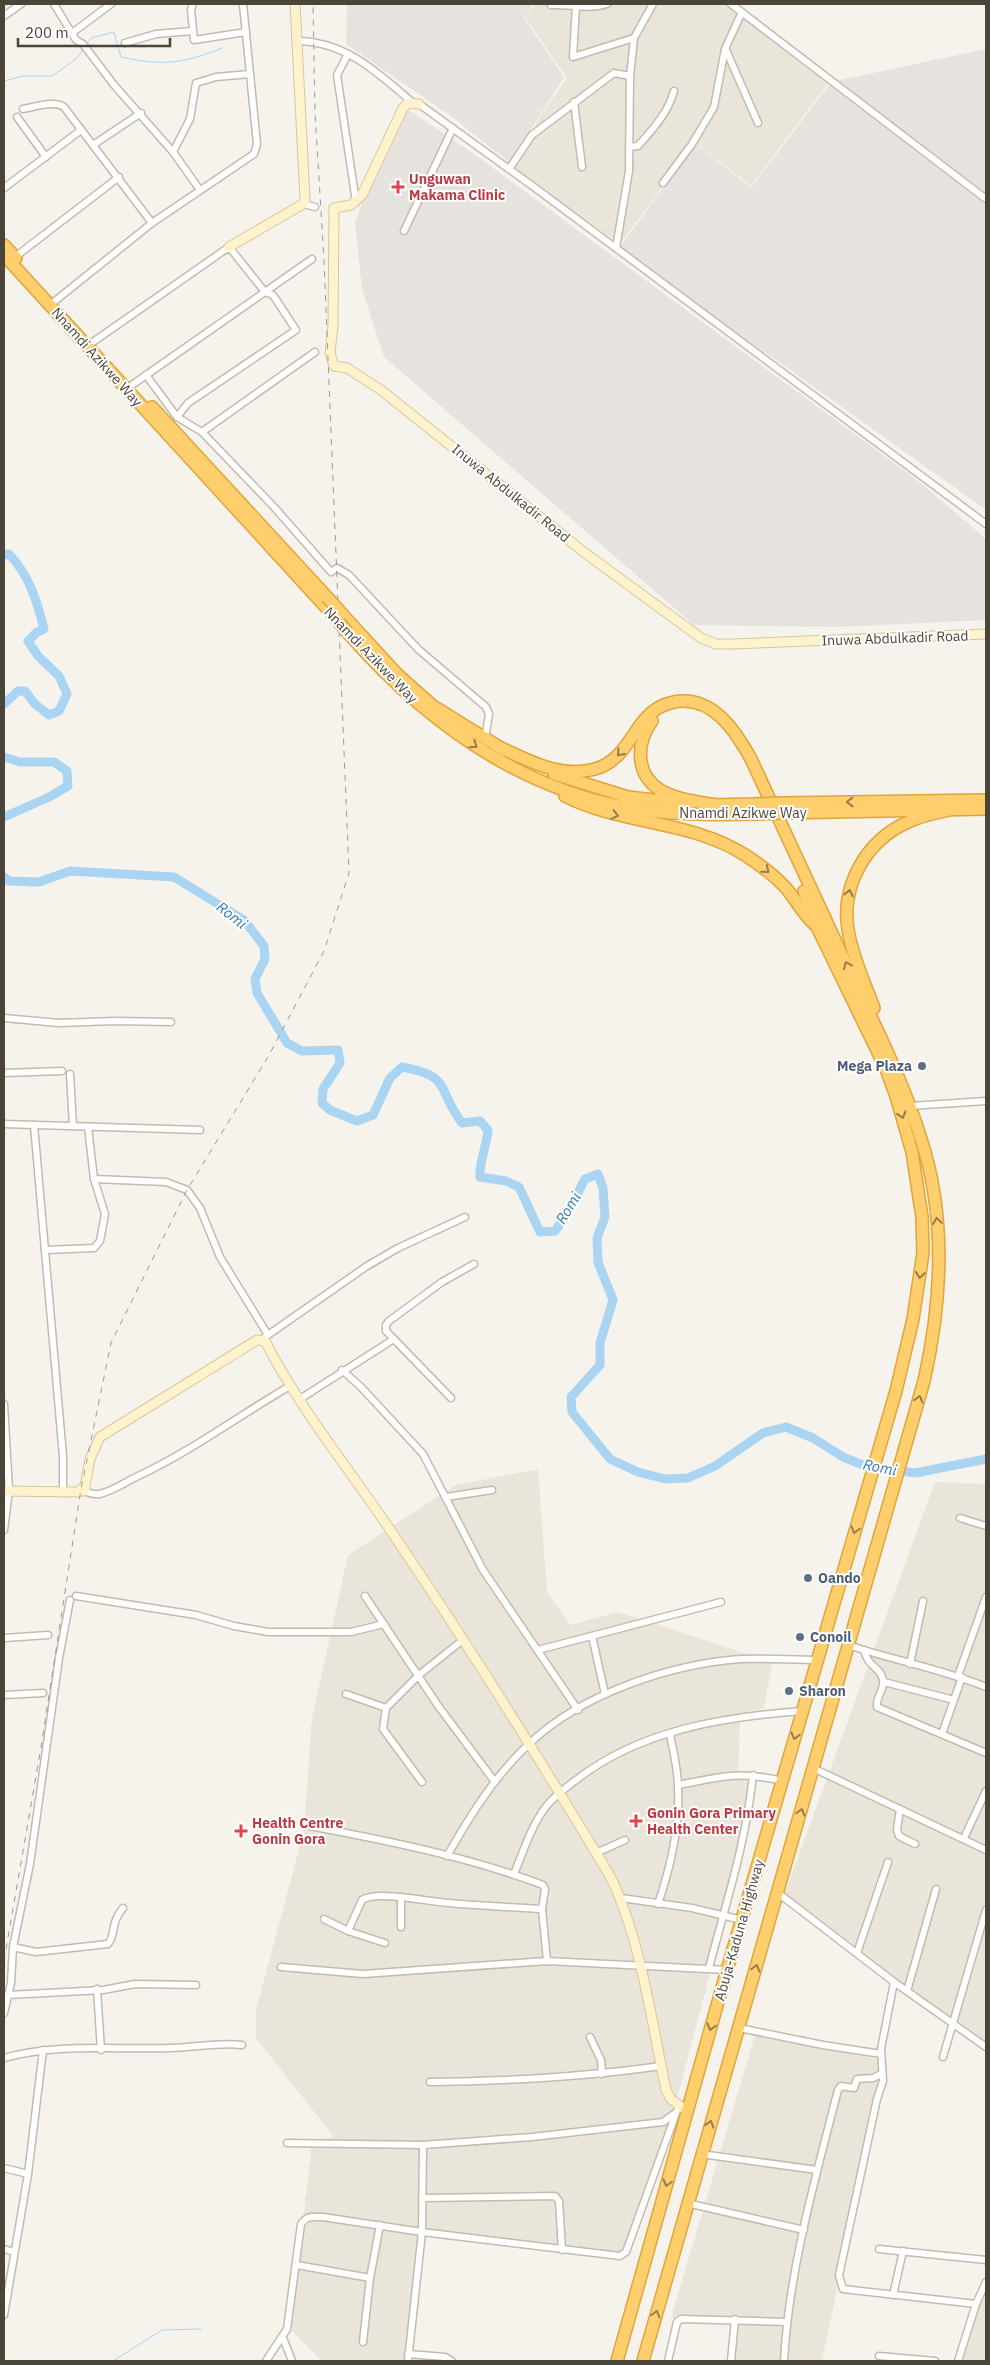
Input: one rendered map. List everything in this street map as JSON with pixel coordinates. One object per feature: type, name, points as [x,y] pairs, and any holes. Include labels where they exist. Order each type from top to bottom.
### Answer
[{"type":"highway","name":"Nnamdi Azikwe Way","points":[[4,245],[10,256],[337,614],[397,674],[433,706],[485,739],[545,771],[607,792],[654,801],[755,809]]},
{"type":"highway","name":"Nnamdi Azikwe Way","points":[[10,256],[94,342],[120,377],[132,385],[327,597],[347,632],[391,680],[437,720],[508,766],[553,786],[625,807],[697,815],[755,809],[986,800]]},
{"type":"highway","points":[[498,746],[546,767],[560,771],[582,772],[610,763],[627,746],[645,718],[670,703],[680,701],[700,703],[720,716],[736,734],[751,759],[882,1041]]},
{"type":"highway","points":[[717,805],[661,790],[645,774],[640,755],[641,742],[645,731],[660,714],[684,708],[695,709],[706,714],[728,734],[742,754],[808,900],[817,927]]},
{"type":"highway","points":[[508,766],[563,795],[597,810],[683,829],[726,845],[766,870],[786,888],[817,927]]},
{"type":"highway","name":"Nnamdi Azikwe Way","points":[[784,808],[986,809]]},
{"type":"highway","points":[[882,1041],[875,1011],[849,936],[846,914],[849,890],[863,860],[889,833],[908,821],[948,810]]},
{"type":"highway","name":"Abuja-Kaduna Highway","points":[[616,2361],[683,2108],[742,1920],[896,1391],[913,1319],[923,1253],[922,1217],[912,1152],[896,1096],[886,1069],[817,927]]},
{"type":"highway","name":"Abuja-Kaduna Highway","points":[[643,2361],[892,1494],[932,1345],[937,1316],[940,1261],[929,1169],[922,1140],[910,1106],[882,1041]]},
{"type":"street","points":[[4,16],[12,6],[21,4]]},
{"type":"street","points":[[54,4],[76,40],[83,44],[114,85],[173,152],[200,190]]},
{"type":"street","points":[[72,33],[111,4]]},
{"type":"street","points":[[193,4],[191,10],[194,40],[246,32]]},
{"type":"street","points":[[55,301],[152,223],[256,151],[243,4]]},
{"type":"street","points":[[295,4],[305,191],[303,204]]},
{"type":"street","points":[[551,4],[588,8],[607,4]]},
{"type":"street","points":[[616,248],[629,170],[630,76],[634,38],[653,4]]},
{"type":"street","points":[[731,4],[986,199]]},
{"type":"street","points":[[576,6],[573,57],[634,38]]},
{"type":"street","points":[[664,183],[692,144],[714,107],[725,49],[742,12]]},
{"type":"street","points":[[125,43],[156,34],[192,31]]},
{"type":"street","points":[[296,41],[314,41],[343,49],[370,67],[416,103],[508,168],[986,524]]},
{"type":"street","points":[[725,49],[758,124]]},
{"type":"street","points":[[348,54],[337,75],[356,202]]},
{"type":"street","points":[[508,168],[532,135],[574,102],[614,73],[630,76]]},
{"type":"street","points":[[173,152],[190,119],[196,84],[216,77],[250,74]]},
{"type":"street","points":[[629,147],[638,146],[657,124],[670,105],[674,91]]},
{"type":"street","points":[[574,102],[582,167]]},
{"type":"street","points":[[356,202],[362,195],[394,124],[408,103],[416,103]]},
{"type":"street","points":[[23,109],[60,104],[119,177],[152,223]]},
{"type":"street","points":[[93,145],[140,113]]},
{"type":"street","points":[[16,116],[46,157]]},
{"type":"street","points":[[404,231],[453,128]]},
{"type":"street","points":[[4,188],[81,130]]},
{"type":"street","points":[[10,256],[119,177]]},
{"type":"street","name":"Inuwa Abdulkadir Road","points":[[356,202],[351,205],[334,208],[332,214],[333,325],[330,353],[334,366],[347,368],[381,390],[585,553],[700,638],[716,644],[732,644],[986,634]]},
{"type":"street","points":[[94,342],[229,247],[303,204],[315,207]]},
{"type":"street","points":[[177,417],[188,403],[296,330],[273,295],[265,292],[229,247]]},
{"type":"street","points":[[132,385],[312,259]]},
{"type":"street","points":[[202,432],[315,352]]},
{"type":"street","points":[[146,375],[177,417],[202,432],[274,507],[331,572],[337,568],[349,575],[418,649],[486,707],[490,714],[485,739]]},
{"type":"street","points":[[4,1018],[60,1023],[114,1021],[171,1022]]},
{"type":"street","points":[[4,1072],[62,1071]]},
{"type":"street","points":[[70,1074],[73,1126]]},
{"type":"street","points":[[910,1106],[986,1101]]},
{"type":"street","points":[[4,1124],[200,1130]]},
{"type":"street","points":[[34,1125],[63,1456],[64,1492]]},
{"type":"street","points":[[45,1250],[94,1248],[98,1245],[106,1214],[94,1179],[88,1127]]},
{"type":"street","points":[[94,1179],[166,1182],[187,1190],[200,1208],[220,1257],[290,1386],[464,1639],[529,1743],[621,1898],[640,1966],[666,2090],[671,2099],[683,2108],[663,2122],[532,2137],[423,2145],[288,2143]]},
{"type":"street","points":[[100,1194],[111,1181]]},
{"type":"street","points":[[84,1491],[87,1488],[90,1459],[100,1437],[257,1340],[265,1337],[368,1266],[398,1248],[465,1217]]},
{"type":"street","points":[[451,1398],[385,1328],[389,1320],[442,1282],[474,1264]]},
{"type":"street","points":[[300,1399],[342,1370],[394,1339]]},
{"type":"street","points":[[342,1370],[388,1414],[423,1454],[483,1570],[578,1710]]},
{"type":"street","points":[[6,1491],[79,1492],[81,1489],[91,1494],[104,1492],[180,1455],[252,1408],[290,1386]]},
{"type":"street","points":[[4,1404],[6,1491],[4,1530]]},
{"type":"street","points":[[446,1498],[492,1490]]},
{"type":"street","points":[[960,1518],[986,1526]]},
{"type":"street","points":[[365,1596],[439,1707],[495,1782]]},
{"type":"street","points":[[942,1734],[986,1597]]},
{"type":"street","points":[[4,2013],[13,1948],[30,1864],[59,1658],[73,1598],[196,1615],[234,1626],[268,1632],[351,1632],[384,1624]]},
{"type":"street","points":[[910,1664],[923,1601]]},
{"type":"street","points":[[538,1650],[721,1602]]},
{"type":"street","points":[[4,1638],[48,1635]]},
{"type":"street","points":[[592,1636],[605,1694]]},
{"type":"street","points":[[422,1782],[384,1729],[386,1708],[419,1675],[464,1639]]},
{"type":"street","points":[[848,1644],[910,1664],[960,1677],[986,1687]]},
{"type":"street","points":[[864,1650],[866,1660],[879,1672],[884,1682],[877,1707],[986,1753]]},
{"type":"street","points":[[447,1856],[495,1782],[529,1743],[558,1721],[605,1694],[661,1674],[703,1665],[741,1660],[817,1660]]},
{"type":"street","points":[[884,1682],[954,1700]]},
{"type":"street","points":[[4,1695],[43,1692]]},
{"type":"street","points":[[346,1694],[386,1708]]},
{"type":"street","points":[[514,1874],[544,1809],[559,1793],[585,1773],[617,1753],[648,1739],[712,1722],[744,1716],[802,1711]]},
{"type":"street","points":[[658,1904],[673,1853],[678,1785],[670,1734]]},
{"type":"street","points":[[813,1768],[986,1850]]},
{"type":"street","points":[[678,1785],[728,1775],[753,1775],[783,1781]]},
{"type":"street","points":[[709,1968],[748,1820],[753,1775]]},
{"type":"street","points":[[964,1838],[986,1791]]},
{"type":"street","points":[[900,1810],[897,1830],[899,1836],[915,1844]]},
{"type":"street","points":[[310,1826],[381,1839],[514,1874],[545,1886],[542,1909],[546,1961]]},
{"type":"street","points":[[596,1854],[625,1840]]},
{"type":"street","points":[[857,1953],[888,1862]]},
{"type":"street","points":[[907,1991],[936,1889]]},
{"type":"street","points":[[778,1892],[894,1982],[986,2047]]},
{"type":"street","points":[[348,1931],[364,1898],[401,1897],[446,1903],[542,1909]]},
{"type":"street","points":[[401,1897],[401,1927]]},
{"type":"street","points":[[621,1898],[742,1920]]},
{"type":"street","points":[[13,1948],[36,1952],[108,1944],[112,1938],[114,1921],[123,1908]]},
{"type":"street","points":[[943,2057],[986,1910]]},
{"type":"street","points":[[324,1919],[348,1931],[385,1943]]},
{"type":"street","points":[[282,1967],[363,1974],[546,1961],[629,1963],[640,1966],[727,1970]]},
{"type":"street","points":[[894,1982],[881,2054],[880,2074],[882,2086],[877,2100],[839,2275],[843,2289],[976,2304]]},
{"type":"street","points":[[8,1995],[97,1990],[134,1984],[196,1985]]},
{"type":"street","points":[[97,1990],[102,2050]]},
{"type":"street","points":[[738,2028],[823,2045],[881,2054]]},
{"type":"street","points":[[590,2037],[601,2060],[602,2074]]},
{"type":"street","points":[[4,2058],[43,2050],[242,2045]]},
{"type":"street","points":[[4,2315],[28,2174],[43,2050]]},
{"type":"street","points":[[430,2082],[525,2080],[602,2074],[661,2066]]},
{"type":"street","points":[[784,2361],[786,2322],[804,2230],[817,2170],[838,2090],[842,2086],[854,2088],[856,2079],[873,2078],[880,2074]]},
{"type":"street","points":[[266,2361],[283,2338],[287,2329],[301,2224],[304,2218],[310,2216],[323,2217],[422,2232],[616,2256],[626,2252],[643,2211],[674,2114]]},
{"type":"street","points":[[408,2361],[422,2232],[423,2145]]},
{"type":"street","points":[[701,2154],[817,2170]]},
{"type":"street","points":[[4,2168],[28,2174]]},
{"type":"street","points":[[422,2198],[554,2196],[560,2201],[562,2250]]},
{"type":"street","points":[[687,2203],[804,2230]]},
{"type":"street","points":[[363,2342],[370,2278],[380,2225]]},
{"type":"street","points":[[879,2249],[986,2260]]},
{"type":"street","points":[[4,2250],[14,2252]]},
{"type":"street","points":[[893,2295],[903,2251]]},
{"type":"street","points":[[296,2265],[370,2278]]},
{"type":"street","points":[[958,2361],[976,2304],[986,2282]]},
{"type":"street","points":[[668,2361],[679,2320],[735,2319],[786,2322]]},
{"type":"street","points":[[732,2361],[735,2319]]},
{"type":"street","points":[[283,2338],[292,2361]]},
{"type":"street","points":[[408,2354],[440,2356],[452,2361]]},
{"type":"street","points":[[879,2356],[935,2361]]},
{"type":"shaded area","points":[[347,4],[533,4],[524,18],[564,77],[510,163],[455,119],[346,44]]},
{"type":"shaded area","points":[[535,4],[729,4],[828,83],[751,186],[696,143],[620,244],[513,168],[541,115],[567,78],[525,17]]},
{"type":"shaded area","points":[[986,49],[986,510],[619,248],[696,144],[751,188],[831,82]]},
{"type":"shaded area","points":[[403,106],[478,157],[917,480],[986,539],[986,620],[838,627],[694,625],[384,357],[362,289],[355,223],[386,131]]},
{"type":"shaded area","points":[[538,1469],[547,1592],[570,1625],[618,1612],[739,1651],[772,1664],[764,1708],[740,1720],[738,1774],[754,1789],[717,1947],[672,2117],[625,2254],[426,2232],[412,2351],[461,2361],[322,2361],[291,2330],[312,2141],[334,2137],[256,2038],[256,2010],[304,1831],[312,1718],[348,1555],[456,1485]]},
{"type":"shaded area","points":[[935,1482],[986,1484],[986,2047],[784,1896]]},
{"type":"shaded area","points":[[755,2035],[887,2061],[864,2160],[822,2361],[730,2361],[734,2320],[671,2318]]},
{"type":"shaded area","points":[[986,2285],[986,2361],[958,2361]]},
{"type":"waterway","points":[[86,45],[91,38],[114,32],[121,57],[149,62],[184,60],[222,48]]},
{"type":"waterway","points":[[4,81],[23,76],[52,76],[76,59],[84,48]]},
{"type":"waterway","name":"Romi","points":[[4,555],[9,554],[27,580],[44,629],[37,632],[28,641],[38,656],[59,676],[67,694],[59,711],[49,715],[35,704],[25,691],[18,691],[4,704]]},
{"type":"waterway","name":"Romi","points":[[4,757],[20,762],[54,762],[67,771],[68,786],[49,797],[4,817]]},
{"type":"waterway","name":"Romi","points":[[4,877],[9,881],[39,882],[70,871],[174,877],[244,920],[264,946],[265,959],[255,979],[257,993],[287,1043],[302,1051],[338,1050],[340,1063],[323,1089],[322,1103],[330,1110],[357,1121],[373,1115],[390,1078],[402,1067],[429,1075],[437,1080],[462,1123],[480,1121],[488,1130],[480,1177],[506,1181],[519,1187],[540,1232],[555,1231],[566,1216],[585,1179],[598,1174],[603,1188],[605,1217],[597,1238],[598,1262],[613,1300],[600,1343],[600,1365],[571,1397],[572,1412],[610,1459],[638,1472],[665,1479],[688,1478],[715,1466],[763,1433],[786,1427],[813,1438],[843,1457],[863,1465],[915,1473],[986,1459]]},
{"type":"waterway","points":[[113,2361],[162,2330],[201,2329]]},
{"type":"railway","points":[[4,1961],[41,1747],[81,1489],[111,1343],[187,1190],[268,1057],[324,951],[349,873],[324,260],[315,113],[313,4]]},
{"type":"place","name":"Unguwan Makama Clinic","points":[[398,187]]},
{"type":"place","name":"Mega Plaza","points":[[922,1066]]},
{"type":"place","name":"Oando","points":[[808,1578]]},
{"type":"place","name":"Conoil","points":[[800,1637]]},
{"type":"place","name":"Sharon","points":[[789,1691]]},
{"type":"place","name":"Gonin Gora Primary Health Center","points":[[636,1821]]},
{"type":"place","name":"Health Centre Gonin Gora","points":[[241,1831]]}]
